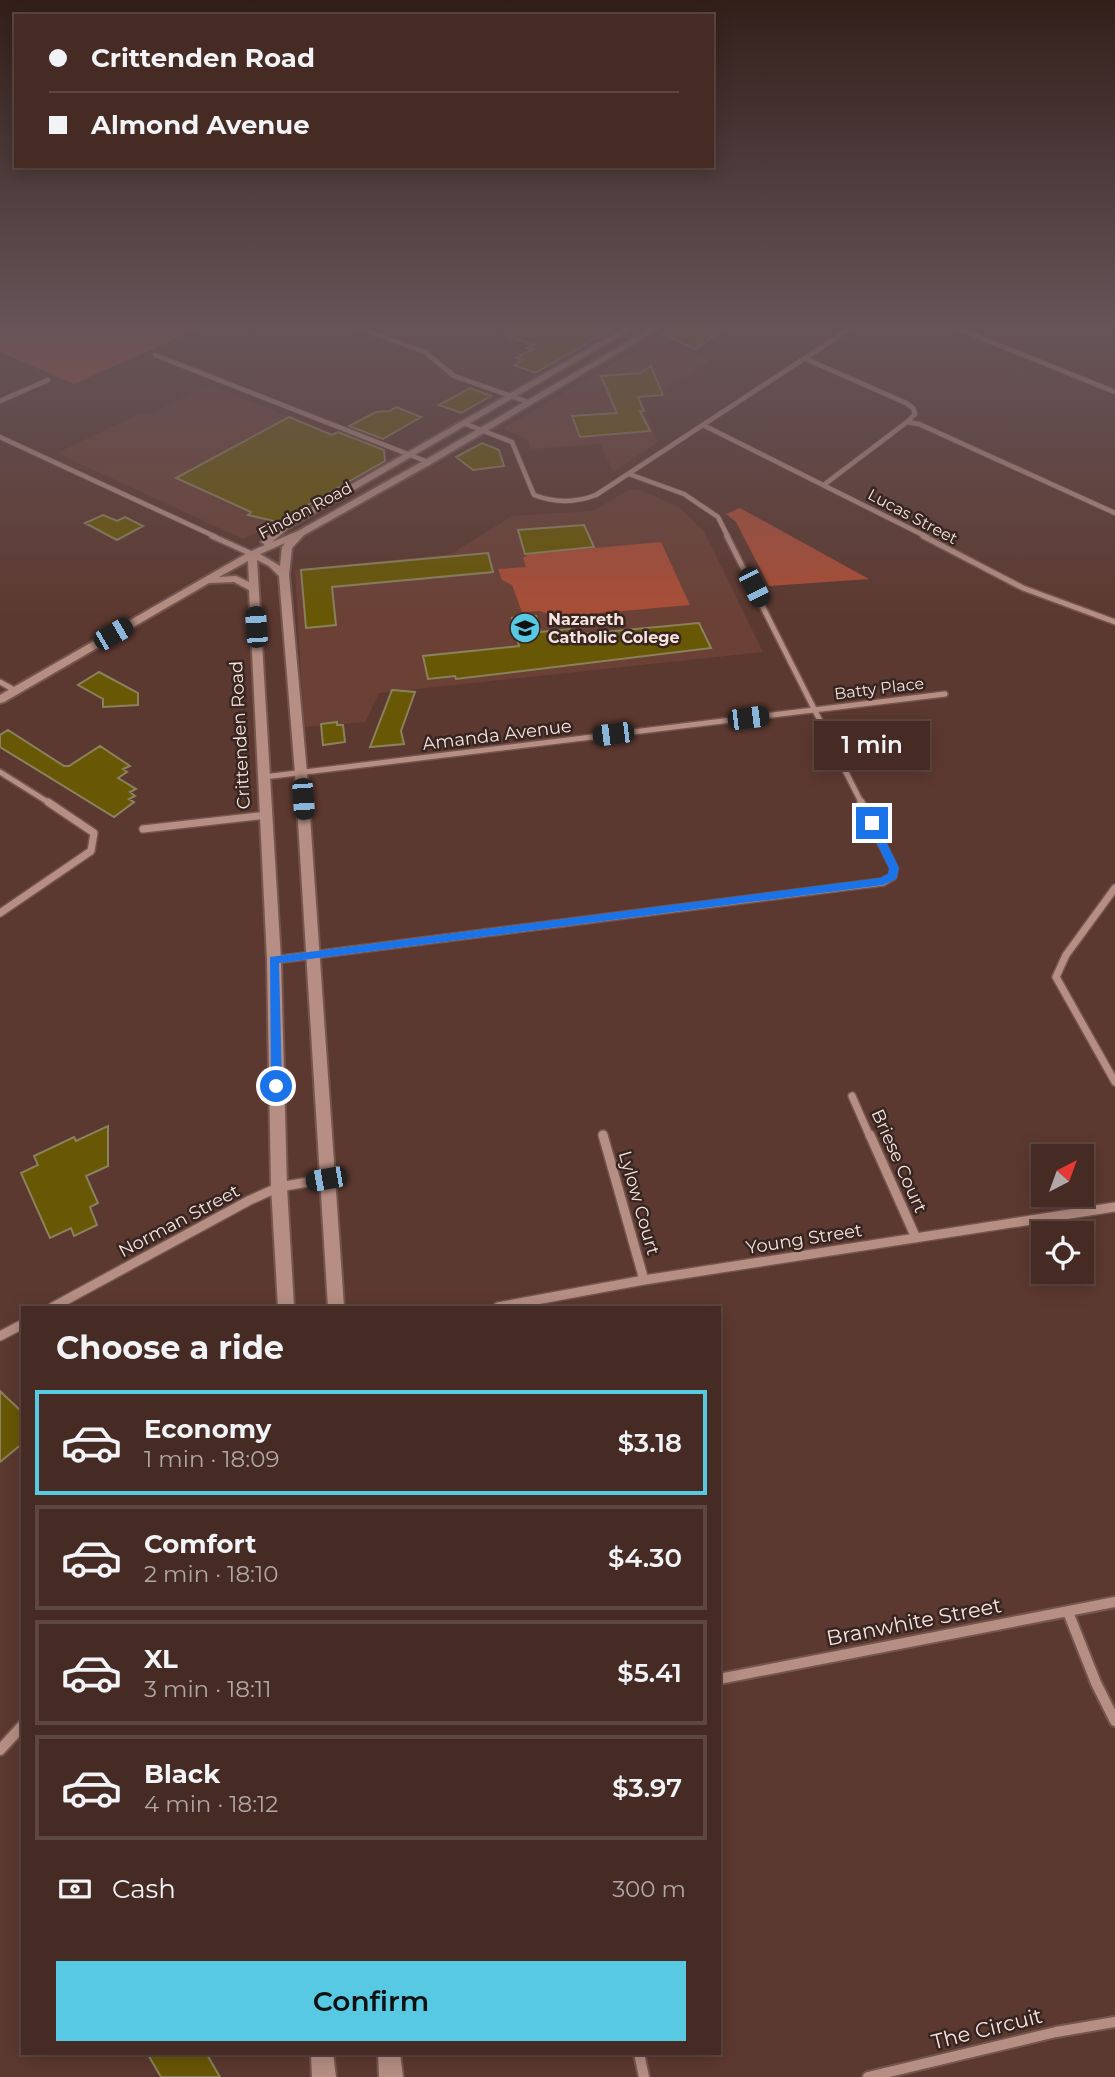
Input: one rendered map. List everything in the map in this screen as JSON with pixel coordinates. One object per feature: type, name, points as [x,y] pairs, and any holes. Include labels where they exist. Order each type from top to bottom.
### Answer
[{"type":"main road","name":"Findon Road","points":[[252,554],[287,525],[471,421]]},
{"type":"main road","name":"Findon Road","points":[[0,700],[252,554],[301,533],[428,463],[496,421]]},
{"type":"main road","points":[[360,484],[364,497]]},
{"type":"main road","points":[[301,533],[287,547],[284,575],[301,772],[336,1306]]},
{"type":"main road","points":[[252,554],[272,564],[284,575]]},
{"type":"main road","name":"Crittenden Road","points":[[252,554],[274,960],[279,1187],[286,1306]]},
{"type":"main road","points":[[204,582],[236,579],[253,588]]},
{"type":"main road","points":[[322,2055],[324,2077]]},
{"type":"main road","points":[[388,2055],[391,2077]]},
{"type":"street","points":[[322,421],[428,463]]},
{"type":"street","points":[[466,424],[512,442],[534,495],[552,501],[586,499],[709,421]]},
{"type":"street","points":[[825,484],[907,422],[919,424],[1115,513]]},
{"type":"street","name":"Lucas Street","points":[[703,425],[825,484],[1023,588],[1115,622]]},
{"type":"street","points":[[0,437],[252,554]]},
{"type":"street","points":[[274,960],[314,957],[883,882],[892,876],[894,868],[718,517],[684,494],[629,474]]},
{"type":"street","points":[[0,682],[16,691]]},
{"type":"street","name":"Batty Place","points":[[816,710],[945,694]]},
{"type":"street","name":"Amanda Avenue","points":[[264,777],[816,710]]},
{"type":"street","points":[[0,772],[88,827],[94,833],[95,841],[91,851],[0,913]]},
{"type":"street","points":[[143,829],[267,815]]},
{"type":"street","points":[[1115,888],[1066,955],[1056,977],[1115,1082]]},
{"type":"street","name":"Briese Court","points":[[852,1096],[916,1238]]},
{"type":"street","name":"Lylow Court","points":[[603,1135],[644,1280]]},
{"type":"street","name":"Norman Street","points":[[55,1306],[250,1200],[279,1187],[326,1179]]},
{"type":"street","name":"Young Street","points":[[503,1306],[644,1280],[1115,1207]]},
{"type":"street","points":[[0,1336],[21,1325]]},
{"type":"street","name":"Branwhite Street","points":[[721,1679],[1115,1602]]},
{"type":"street","points":[[1068,1612],[1096,1683],[1115,1721]]},
{"type":"street","points":[[0,1750],[21,1727]]},
{"type":"street","name":"The Circuit","points":[[868,2077],[1056,2032],[1115,2022]]},
{"type":"street","points":[[639,2055],[644,2077]]},
{"type":"shaded area","points":[[124,421],[299,421],[386,456],[387,461],[277,523],[243,539],[57,453]]},
{"type":"shaded area","points":[[515,421],[649,421],[658,442],[613,472],[601,444],[530,449],[527,439],[505,430],[505,427]]},
{"type":"shaded area","name":"Nazareth Catholic Colege","points":[[629,490],[639,490],[679,507],[704,531],[763,652],[379,693],[365,722],[304,727],[295,570],[451,554],[512,516],[592,511]]},
{"type":"shaded area","points":[[740,508],[869,579],[769,586],[736,522],[726,514]]},
{"type":"shaded area","points":[[661,542],[690,605],[555,617],[540,611],[522,612],[512,585],[502,580],[498,569],[526,567],[523,558],[529,554]]},
{"type":"building","points":[[282,421],[298,421],[332,435],[338,432],[384,450],[385,461],[278,522],[248,515],[251,512],[176,478]]},
{"type":"building","points":[[359,421],[414,421],[383,439],[349,426]]},
{"type":"building","points":[[574,421],[645,421],[650,431],[580,437]]},
{"type":"building","points":[[482,443],[499,450],[504,466],[473,470],[456,457]]},
{"type":"building","points":[[103,515],[117,521],[125,517],[143,526],[117,540],[85,523]]},
{"type":"building","points":[[584,525],[594,547],[525,554],[518,530]]},
{"type":"building","points":[[488,553],[493,572],[332,587],[336,625],[306,628],[301,570]]},
{"type":"building","points":[[536,616],[541,632],[570,629],[572,635],[699,623],[711,648],[456,679],[455,676],[428,679],[423,656],[519,646],[512,618]]},
{"type":"building","points":[[99,672],[138,693],[138,705],[103,707],[103,699],[78,685]]},
{"type":"building","points":[[392,690],[415,692],[401,731],[404,744],[370,747]]},
{"type":"building","points":[[337,722],[337,725],[343,725],[345,742],[323,745],[321,724]]},
{"type":"building","points":[[8,730],[64,766],[69,766],[100,746],[130,766],[123,769],[127,772],[118,778],[136,789],[130,792],[135,796],[129,799],[134,802],[114,817],[0,747],[0,735]]},
{"type":"building","points":[[108,1126],[108,1166],[86,1176],[98,1203],[90,1207],[97,1225],[74,1236],[71,1228],[50,1238],[21,1173],[38,1165],[34,1156],[74,1137],[76,1141]]},
{"type":"building","points":[[0,1391],[21,1411],[21,1445],[0,1462]]},
{"type":"building","points":[[148,2055],[207,2055],[220,2077],[161,2077]]},
{"type":"place","name":"Nazareth Catholic Colege","points":[[525,628]]},
{"type":"route","points":[[276,1086],[274,960],[314,957],[883,882],[892,876],[894,868],[872,823]]}]
